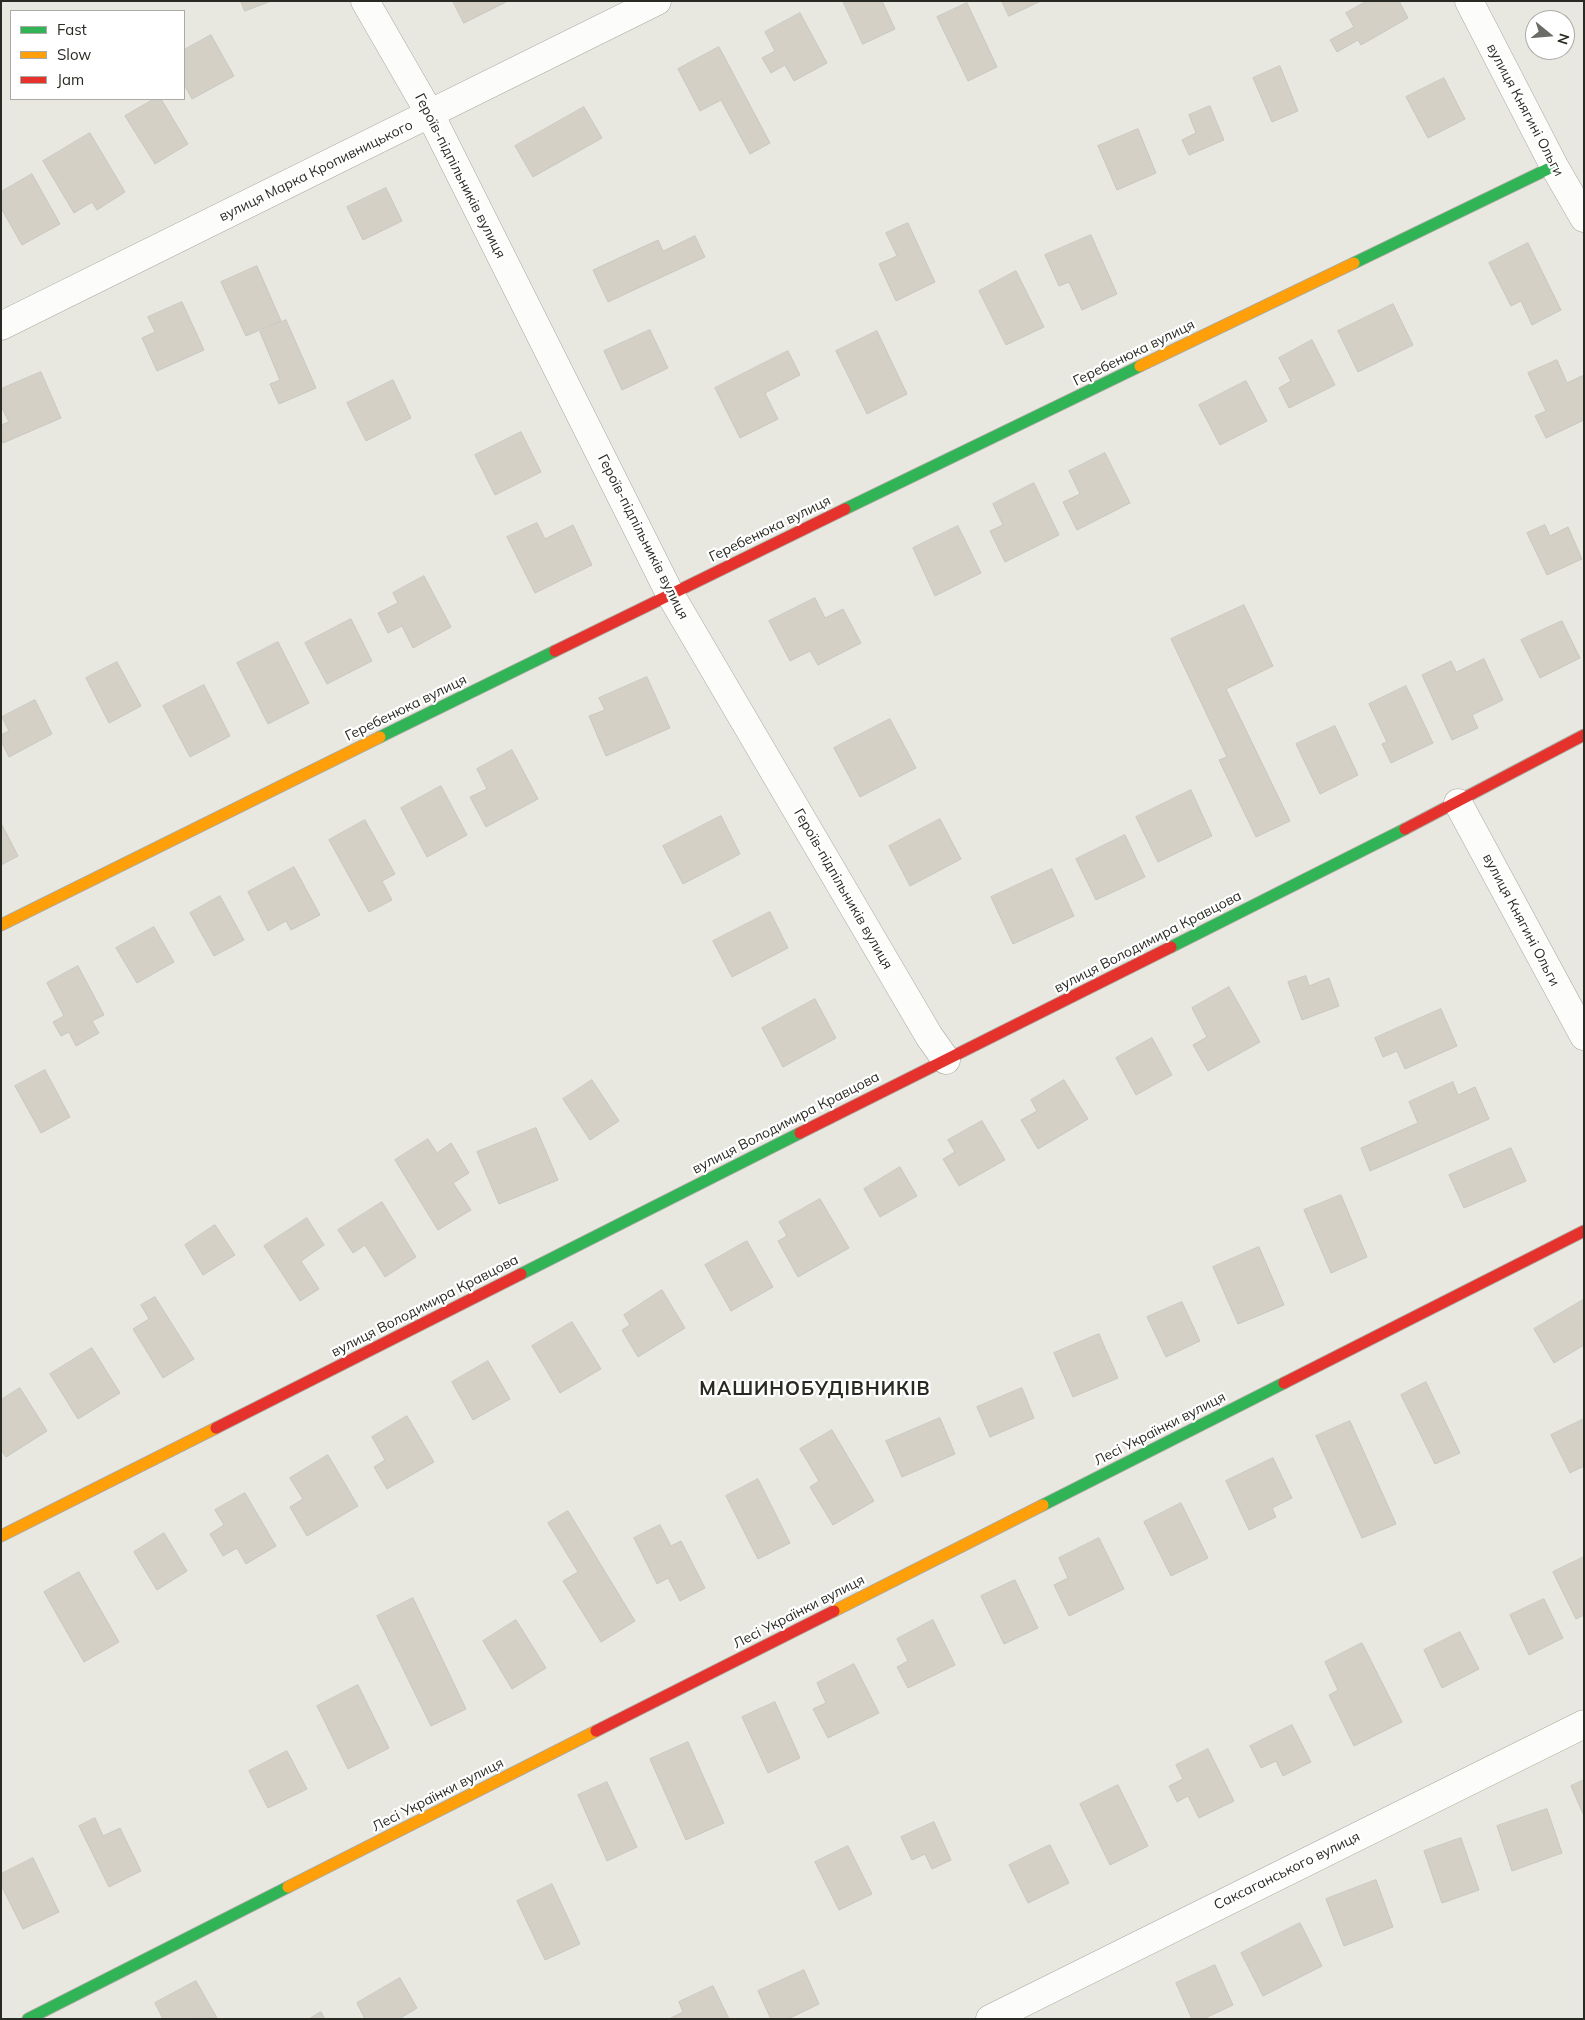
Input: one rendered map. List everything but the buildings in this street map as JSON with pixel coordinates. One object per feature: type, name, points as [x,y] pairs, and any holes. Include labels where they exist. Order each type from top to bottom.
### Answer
[{"type":"street","name":"Героїв-підпільників вулиця","points":[[365,1],[430,114],[670,594],[929,1036],[946,1060]]},
{"type":"street","name":"вулиця Марка Кропивницького","points":[[1,326],[657,1]]},
{"type":"street","name":"вулиця Княгині Ольги","points":[[1469,1],[1554,166],[1584,218]]},
{"type":"street","name":"Геребенюка вулиця","points":[[1,925],[670,594],[1554,166]]},
{"type":"street","name":"вулиця Володимира Кравцова","points":[[1,1536],[1458,803],[1584,736]]},
{"type":"street","name":"вулиця Княгині Ольги","points":[[1458,803],[1584,1036]]},
{"type":"street","name":"Лесі Українки вулиця","points":[[28,2019],[1584,1231]]},
{"type":"street","name":"Саксаганського вулиця","points":[[990,2019],[1584,1724]]},
{"type":"traffic: fast","points":[[1354,263],[1554,166]]},
{"type":"traffic: fast","points":[[845,509],[1140,366]]},
{"type":"traffic: fast","points":[[380,737],[555,651]]},
{"type":"traffic: fast","points":[[1171,947],[1405,829]]},
{"type":"traffic: fast","points":[[521,1274],[800,1133]]},
{"type":"traffic: fast","points":[[1043,1505],[1284,1383]]},
{"type":"traffic: fast","points":[[28,2019],[288,1887]]},
{"type":"traffic: slow","points":[[1140,366],[1354,263]]},
{"type":"traffic: slow","points":[[1,925],[380,737]]},
{"type":"traffic: slow","points":[[1,1536],[216,1428]]},
{"type":"traffic: slow","points":[[834,1611],[1043,1505]]},
{"type":"traffic: slow","points":[[288,1887],[596,1731]]},
{"type":"traffic: jam","points":[[555,651],[845,509]]},
{"type":"traffic: jam","points":[[1405,829],[1584,735]]},
{"type":"traffic: jam","points":[[800,1133],[1171,947]]},
{"type":"traffic: jam","points":[[1284,1383],[1584,1231]]},
{"type":"traffic: jam","points":[[216,1428],[521,1274]]},
{"type":"traffic: jam","points":[[596,1731],[834,1611]]},
{"type":"district","name":"МАШИНОБУДІВНИКІВ","points":[[815,1389]]}]
